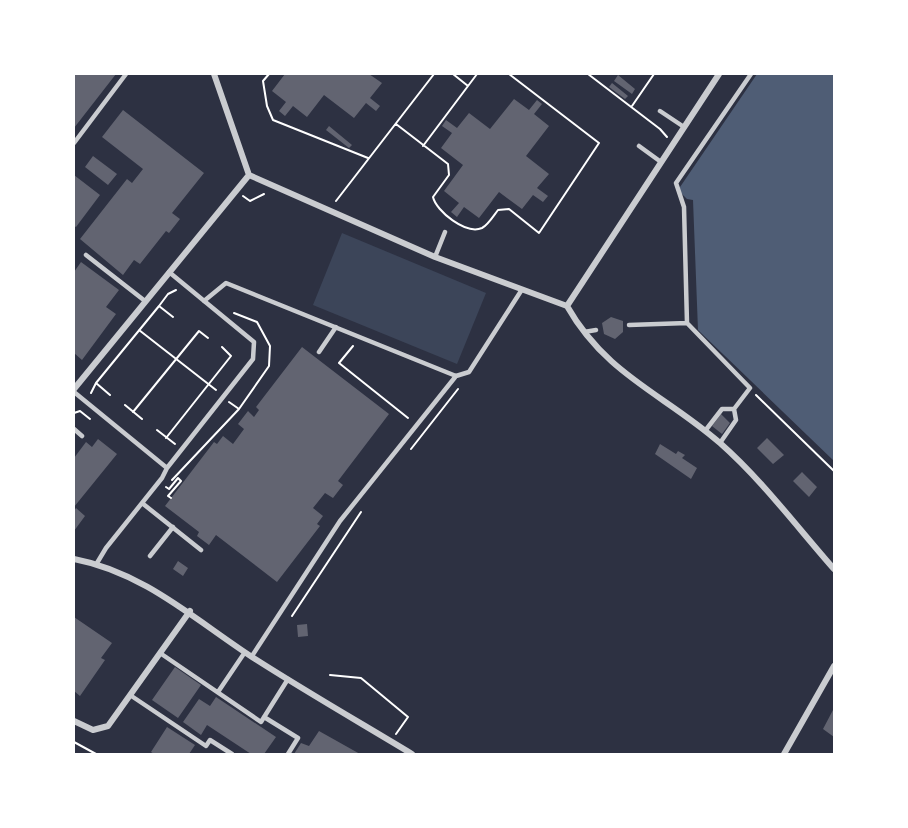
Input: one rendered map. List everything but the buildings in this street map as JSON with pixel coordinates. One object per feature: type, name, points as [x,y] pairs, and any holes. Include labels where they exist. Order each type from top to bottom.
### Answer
[{"type":"street","points":[[214,74],[249,176],[435,257],[521,291],[567,306],[581,332],[624,375],[705,431],[742,464],[834,569]]},
{"type":"street","points":[[567,306],[719,74]]},
{"type":"street","points":[[74,391],[249,176]]},
{"type":"street","points":[[74,559],[97,563],[122,572],[190,611],[248,654],[412,754]]},
{"type":"street","points":[[74,721],[93,730],[108,726],[190,611]]},
{"type":"street","points":[[784,754],[834,666]]},
{"type":"lane","points":[[74,143],[126,74]]},
{"type":"lane","points":[[720,443],[736,420],[734,409],[750,388],[687,323],[684,207],[676,183],[751,74]]},
{"type":"lane","points":[[660,111],[684,127]]},
{"type":"lane","points":[[639,146],[661,162]]},
{"type":"lane","points":[[435,257],[445,232]]},
{"type":"lane","points":[[86,255],[145,301]]},
{"type":"lane","points":[[97,563],[106,548],[162,478],[166,468],[253,359],[254,342],[169,272]]},
{"type":"lane","points":[[204,301],[226,283],[456,376]]},
{"type":"lane","points":[[218,692],[248,654],[340,520],[449,384],[456,376],[469,372],[521,291]]},
{"type":"lane","points":[[629,326],[687,323]]},
{"type":"lane","points":[[319,352],[336,327]]},
{"type":"lane","points":[[581,332],[596,330]]},
{"type":"lane","points":[[74,391],[166,468]]},
{"type":"lane","points":[[705,431],[722,409],[734,409]]},
{"type":"lane","points":[[74,429],[82,436]]},
{"type":"lane","points":[[142,503],[201,550]]},
{"type":"lane","points":[[150,556],[173,527]]},
{"type":"lane","points":[[160,653],[261,722],[288,679]]},
{"type":"lane","points":[[130,695],[206,746],[210,740],[232,754]]},
{"type":"lane","points":[[264,717],[298,738],[288,754]]},
{"type":"path","points":[[269,74],[262,81],[267,106],[273,120],[369,159]]},
{"type":"path","points":[[338,202],[434,74]]},
{"type":"path","points":[[453,74],[468,86]]},
{"type":"path","points":[[423,146],[477,74]]},
{"type":"path","points":[[396,124],[448,164],[449,176],[433,197],[435,204],[459,225],[473,229],[483,228],[498,210],[509,209],[539,233],[599,143],[510,74]]},
{"type":"path","points":[[588,74],[660,129],[673,145]]},
{"type":"path","points":[[632,107],[654,74]]},
{"type":"path","points":[[91,389],[159,306],[173,317]]},
{"type":"path","points":[[139,330],[239,409],[169,484],[162,478]]},
{"type":"path","points":[[134,412],[199,331],[208,338]]},
{"type":"path","points":[[358,346],[351,346],[339,363],[408,418]]},
{"type":"path","points":[[222,347],[236,360]]},
{"type":"path","points":[[166,438],[231,356]]},
{"type":"path","points":[[96,383],[110,395]]},
{"type":"path","points":[[410,451],[459,389],[449,384]]},
{"type":"path","points":[[750,388],[834,471]]},
{"type":"path","points":[[125,405],[142,419]]},
{"type":"path","points":[[157,430],[175,444]]},
{"type":"path","points":[[166,487],[169,489],[178,478],[181,481],[168,496],[171,498]]},
{"type":"path","points":[[292,616],[367,504]]},
{"type":"path","points":[[330,675],[361,678],[408,717],[391,742]]},
{"type":"path","points":[[74,742],[96,754]]},
{"type":"shaded area","points":[[757,74],[834,74],[834,461],[698,330],[693,200],[687,199],[678,190]]},
{"type":"shaded area","points":[[342,233],[486,293],[457,364],[313,305]]}]
